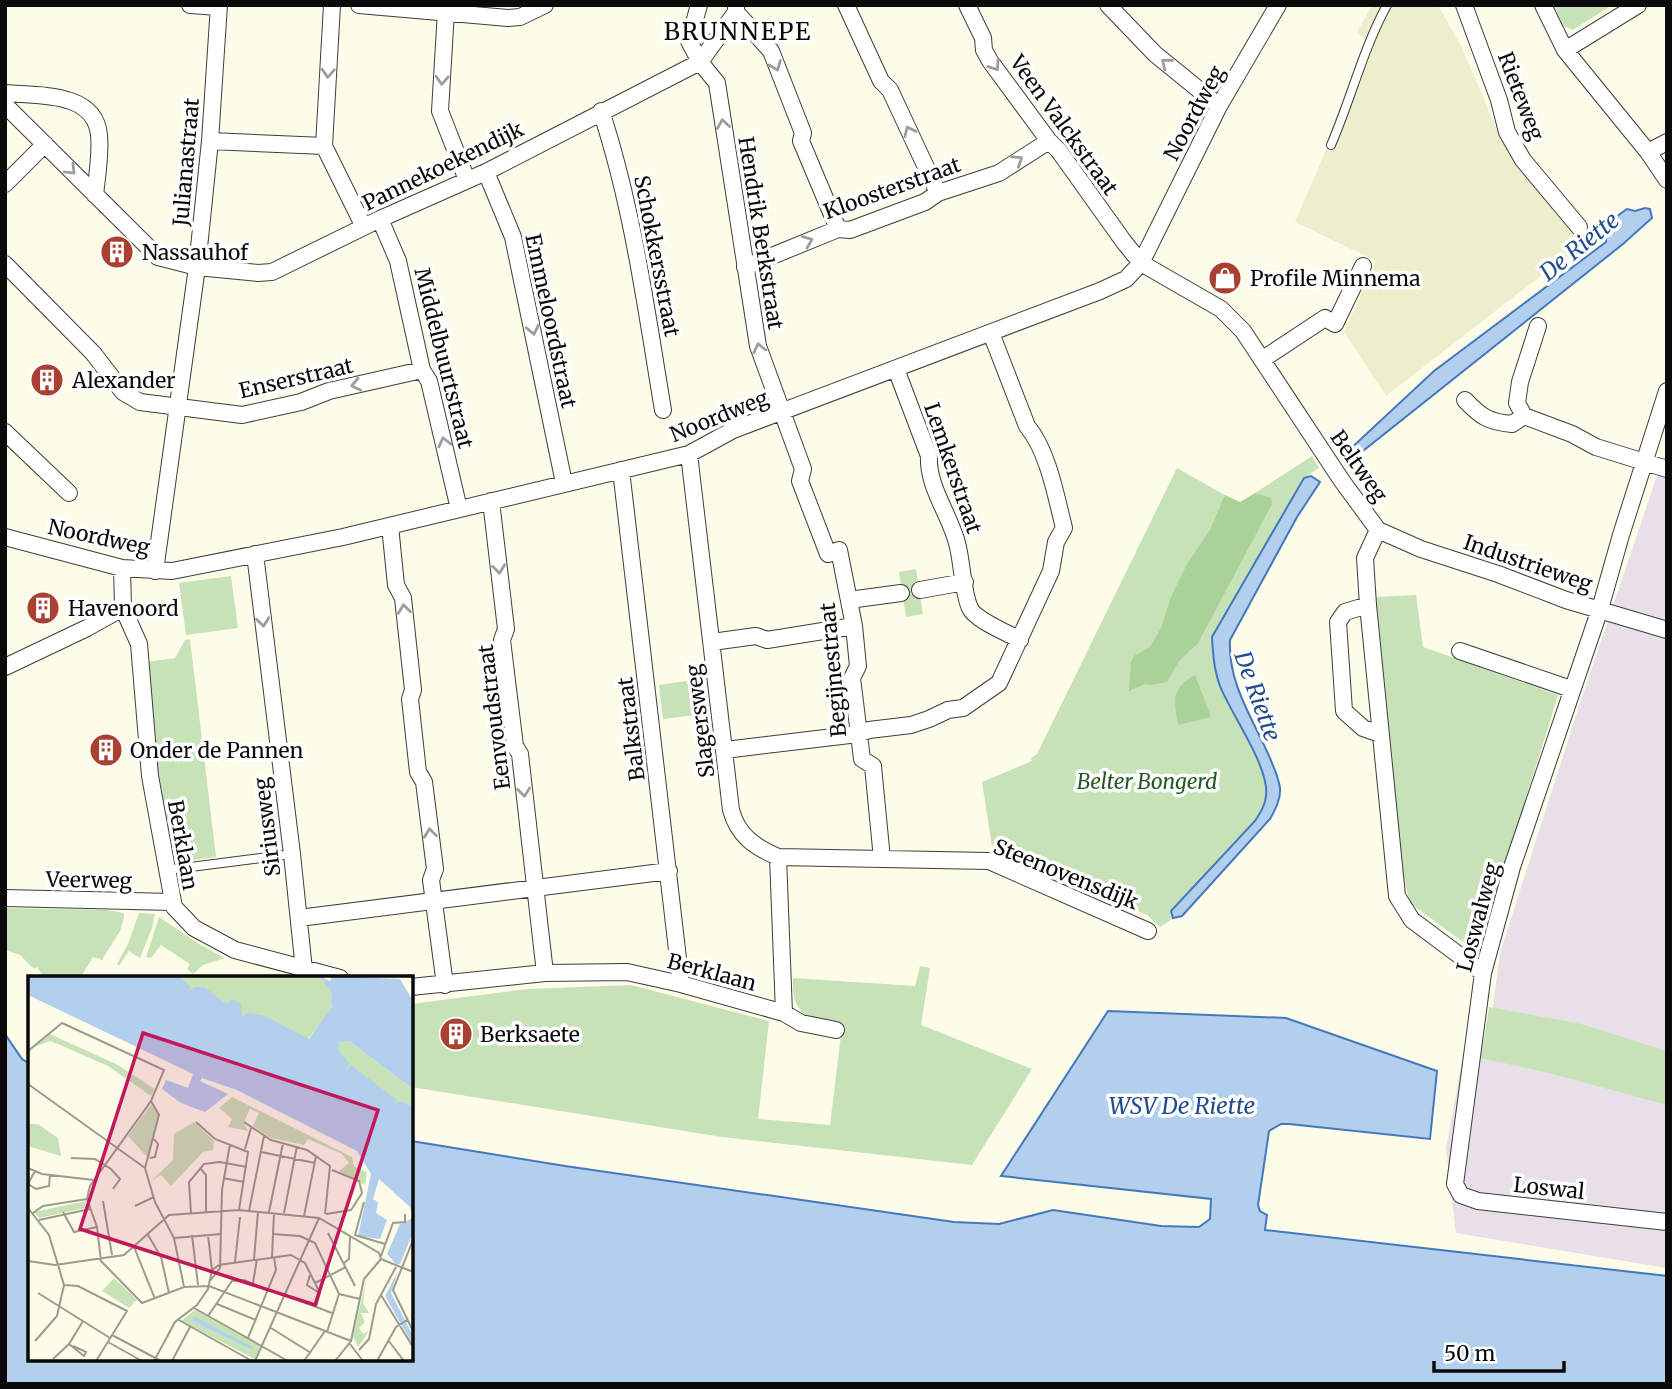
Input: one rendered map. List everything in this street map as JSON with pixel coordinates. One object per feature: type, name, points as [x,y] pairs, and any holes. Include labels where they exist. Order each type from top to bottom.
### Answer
[{"type":"street","points":[[190,5],[219,6]]},
{"type":"street","points":[[332,5],[324,146],[364,227]]},
{"type":"street","points":[[359,5],[508,18],[520,17],[545,5]]},
{"type":"street","name":"Hendrik Berkstraat","points":[[699,5],[689,41],[700,62],[717,83],[760,354],[782,412]]},
{"type":"street","points":[[846,5],[881,81],[890,90],[938,193]]},
{"type":"street","name":"Veen Valckstraat","points":[[967,5],[983,38],[984,50],[990,61],[1141,263]]},
{"type":"street","points":[[1108,5],[1155,54],[1219,106]]},
{"type":"street","name":"Noordweg","points":[[5,537],[122,568],[155,571],[187,569],[390,526],[690,454],[733,430],[1100,291],[1126,279],[1141,263],[1219,106],[1278,5]]},
{"type":"street","name":"Rieteweg","points":[[1464,5],[1499,100],[1507,132],[1523,160],[1579,227]]},
{"type":"street","points":[[1543,5],[1565,50],[1648,152],[1667,180]]},
{"type":"street","points":[[1565,50],[1638,5]]},
{"type":"street","name":"Julianastraat","points":[[155,571],[197,267],[210,141],[219,6]]},
{"type":"street","points":[[700,62],[736,9],[771,51],[803,132],[801,141],[838,229]]},
{"type":"street","points":[[446,11],[440,111],[467,180]]},
{"type":"street","name":"Pannekoekendijk","points":[[5,105],[152,253],[197,267],[258,273],[272,272],[380,219],[486,172],[700,62]]},
{"type":"street","points":[[5,93],[69,99],[91,114],[99,135],[95,195]]},
{"type":"street","name":"Schokkersstraat","points":[[601,111],[617,160],[633,230],[663,410]]},
{"type":"street","points":[[210,141],[324,146]]},
{"type":"street","name":"Kloosterstraat","points":[[745,267],[838,229],[850,230],[925,202],[938,193],[999,173],[1049,141]]},
{"type":"street","points":[[1648,152],[1667,142]]},
{"type":"street","points":[[5,184],[45,144]]},
{"type":"street","name":"Emmeloordstraat","points":[[486,172],[513,237],[564,483]]},
{"type":"street","name":"Middelbuurtstraat","points":[[380,219],[398,261],[422,370],[429,381],[459,509]]},
{"type":"street","name":"Beltweg","points":[[1141,263],[1221,309],[1243,331],[1342,481],[1378,530],[1365,558],[1397,896],[1412,920],[1483,973]]},
{"type":"street","name":"Enserstraat","points":[[5,264],[93,353],[123,391],[140,402],[243,415],[301,402],[329,391],[422,370]]},
{"type":"street","points":[[1263,359],[1325,318],[1335,324],[1363,266]]},
{"type":"street","points":[[1538,326],[1520,382],[1517,403],[1524,416],[1572,433],[1596,447],[1667,469]]},
{"type":"street","points":[[724,750],[911,725],[948,710],[963,708],[999,683],[1051,571],[1056,542],[1064,528],[1054,487],[1035,436],[1027,426],[991,333]]},
{"type":"street","name":"Lemkerstraat","points":[[896,369],[929,456],[939,498],[957,542],[970,609],[1020,640]]},
{"type":"street","name":"Loswalweg","points":[[1457,1163],[1483,973],[1512,867],[1600,608],[1667,391]]},
{"type":"street","points":[[1465,400],[1478,415],[1494,422],[1512,425],[1524,416]]},
{"type":"street","name":"Begijnestraat","points":[[782,412],[803,469],[800,481],[828,554],[839,550],[854,626],[858,666],[852,678],[858,734],[862,758],[873,766],[882,859]]},
{"type":"street","points":[[5,432],[69,493]]},
{"type":"street","name":"Slagersweg","points":[[690,454],[724,750],[736,824],[750,843],[778,857],[882,859]]},
{"type":"street","name":"Balkstraat","points":[[621,470],[681,984]]},
{"type":"street","name":"Eenvoudstraat","points":[[491,501],[506,629],[502,640],[514,746],[520,754],[534,886]]},
{"type":"street","points":[[390,526],[396,584],[403,598],[405,611],[413,690],[410,699],[416,760],[418,772],[424,782],[435,869],[431,880],[445,985]]},
{"type":"street","name":"Industrieweg","points":[[1378,530],[1421,549],[1566,600],[1667,629]]},
{"type":"street","name":"Siriusweg","points":[[255,554],[304,970]]},
{"type":"street","points":[[5,667],[123,608],[122,568]]},
{"type":"street","points":[[920,590],[965,582]]},
{"type":"street","points":[[849,600],[901,593]]},
{"type":"street","points":[[1368,605],[1345,612],[1338,622],[1344,710],[1363,728],[1380,734]]},
{"type":"street","name":"Berklaan","points":[[123,608],[139,644],[150,776],[172,902],[178,913],[194,928],[251,956],[331,976]]},
{"type":"street","points":[[712,642],[757,636],[767,640],[854,626]]},
{"type":"street","points":[[1460,652],[1571,689]]},
{"type":"street","points":[[778,857],[784,1013]]},
{"type":"street","name":"Steenovensdijk","points":[[882,859],[989,860],[1148,931]]},
{"type":"street","points":[[299,918],[534,886],[669,871]]},
{"type":"street","points":[[534,886],[545,973]]},
{"type":"street","name":"Veerweg","points":[[5,898],[172,902]]},
{"type":"street","name":"Berklaan","points":[[413,987],[545,973],[626,972],[681,984],[784,1013],[801,1023],[836,1030]]},
{"type":"street","name":"Loswal","points":[[1457,1163],[1455,1184],[1461,1195],[1478,1201],[1667,1222]]},
{"type":"lane","points":[[1331,145],[1371,39],[1387,5]]},
{"type":"lane","points":[[167,870],[292,854]]},
{"type":"shaded area","points":[[1658,473],[1667,475],[1667,1268],[1456,1233],[1446,1148],[1466,1040],[1489,1037],[1500,953],[1581,700]]},
{"type":"green space","points":[[1372,5],[1438,5],[1462,48],[1501,139],[1522,170],[1573,232],[1579,246],[1386,396],[1344,332],[1376,261],[1295,222],[1329,143],[1330,133],[1366,40],[1357,32]]},
{"type":"green space","points":[[1554,5],[1612,5],[1573,30],[1563,26]]},
{"type":"green space","name":"Belter Bongerd","points":[[1312,456],[1319,468],[1304,478],[1212,637],[1220,686],[1263,773],[1267,793],[1265,806],[1255,821],[1171,911],[1173,918],[1160,927],[1147,915],[1023,861],[1024,856],[992,846],[982,782],[1032,761],[1031,758],[1037,754],[1177,468],[1225,495],[1224,498],[1239,507],[1259,495],[1255,493]]},
{"type":"green space","points":[[1255,493],[1271,498],[1272,504],[1198,643],[1179,661],[1167,682],[1145,684],[1129,691],[1131,662],[1134,656],[1150,647],[1161,628],[1171,597],[1187,564],[1210,530],[1225,495],[1240,502]]},
{"type":"green space","points":[[916,569],[923,614],[906,617],[899,572]]},
{"type":"green space","points":[[231,576],[238,628],[186,635],[179,583]]},
{"type":"green space","points":[[1416,595],[1423,647],[1558,695],[1478,953],[1410,903],[1403,875],[1373,597]]},
{"type":"green space","points":[[190,639],[216,857],[178,862],[177,855],[170,856],[155,771],[147,662],[175,658],[185,640]]},
{"type":"green space","points":[[1195,675],[1211,717],[1178,725],[1178,690]]},
{"type":"green space","points":[[700,679],[705,714],[663,719],[659,685]]},
{"type":"green space","points":[[5,908],[108,910],[124,913],[120,931],[102,960],[93,957],[81,976],[40,976],[37,967],[34,969],[20,955],[5,950]]},
{"type":"green space","points":[[139,913],[155,914],[152,928],[140,958],[129,951],[119,966],[117,964],[128,944]]},
{"type":"green space","points":[[159,917],[225,958],[203,965],[193,974],[187,969],[190,964],[161,945],[151,958],[146,957]]},
{"type":"green space","points":[[920,966],[930,968],[921,1025],[1032,1069],[972,1165],[722,1137],[413,1087],[413,1004],[528,989],[631,985],[769,1021],[758,1119],[830,1125],[842,1027],[804,1014],[795,1001],[793,978],[915,986]]},
{"type":"green space","points":[[1489,1007],[1581,1024],[1667,1051],[1667,1105],[1553,1074],[1481,1058]]},
{"type":"water","points":[[1627,209],[1635,211],[1650,209],[1652,218],[1623,244],[1354,458],[1349,456],[1348,451],[1434,371],[1606,242],[1606,234],[1611,230],[1609,222]]},
{"type":"water","points":[[1311,476],[1320,482],[1297,517],[1230,640],[1232,669],[1246,709],[1276,773],[1280,788],[1279,800],[1270,819],[1182,916],[1173,918],[1171,911],[1255,821],[1265,803],[1266,784],[1262,771],[1218,680],[1212,637],[1304,478]]},
{"type":"water","name":"WSV De Riette","points":[[1108,1011],[1286,1018],[1437,1071],[1430,1139],[1289,1124],[1281,1124],[1269,1131],[1258,1205],[1260,1211],[1267,1215],[1265,1230],[1667,1276],[1667,1384],[5,1384],[5,1034],[22,1059],[28,1063],[28,1361],[413,1361],[413,1141],[954,1222],[999,1224],[1053,1210],[1161,1226],[1199,1227],[1210,1219],[1211,1199],[1001,1176]]},
{"type":"place","name":"Nassauhof","points":[[117,252]]},
{"type":"place","name":"Profile Minnema","points":[[1225,278]]},
{"type":"place","name":"Alexander","points":[[47,380]]},
{"type":"place","name":"Havenoord","points":[[43,608]]},
{"type":"place","name":"Onder de Pannen","points":[[106,750]]},
{"type":"place","name":"Berksaete","points":[[456,1034]]},
{"type":"district","name":"BRUNNEPE","points":[[738,31]]},
{"type":"water label","name":"De Riette","points":[[1579,246]]},
{"type":"water label","name":"De Riette","points":[[1258,696]]}]
